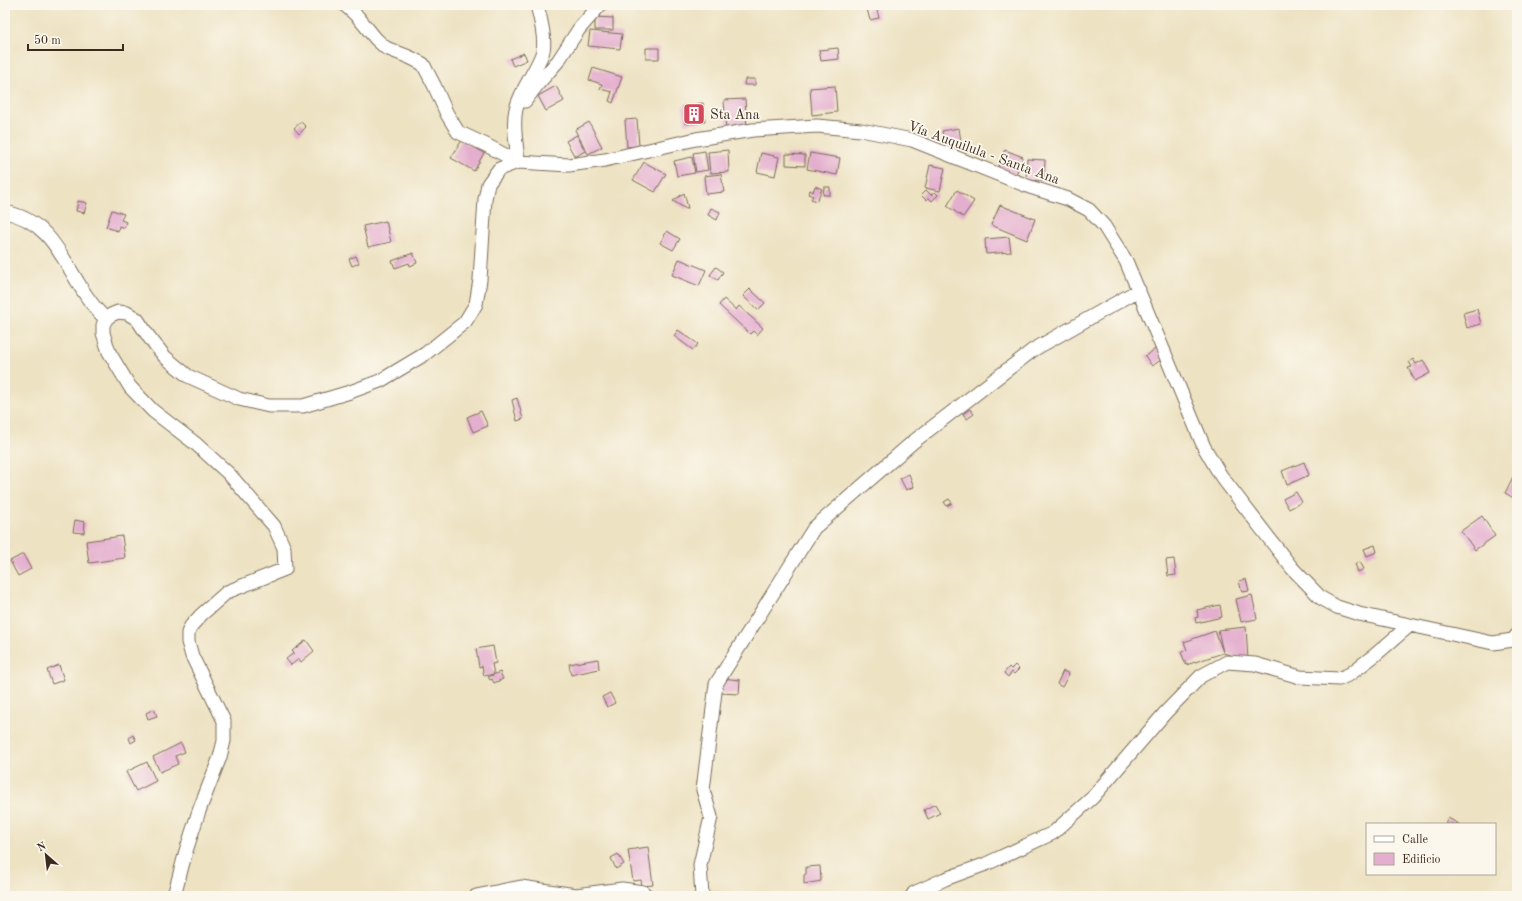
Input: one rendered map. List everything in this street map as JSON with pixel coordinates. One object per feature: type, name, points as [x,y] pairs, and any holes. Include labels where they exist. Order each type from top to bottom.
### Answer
[{"type":"street","points":[[345,5],[386,48],[423,64],[447,114],[458,132],[518,162]]},
{"type":"street","points":[[518,162],[514,121],[516,108],[527,82],[543,52],[542,26],[537,5]]},
{"type":"street","points":[[516,108],[522,106],[600,5]]},
{"type":"street","name":"Vía Auquilula - Santa Ana","points":[[106,319],[118,312],[127,313],[137,319],[165,357],[188,376],[239,399],[269,406],[303,406],[380,381],[425,354],[465,322],[476,304],[480,280],[484,198],[488,184],[499,170],[518,162],[569,166],[604,160],[696,139],[753,130],[817,126],[861,130],[912,140],[1030,187],[1068,199],[1089,210],[1104,226],[1126,261],[1204,447],[1221,476],[1292,568],[1321,598],[1337,607],[1359,614],[1493,643],[1512,640],[1517,635]]},
{"type":"street","points":[[5,212],[25,217],[46,233],[93,306],[106,319],[103,324],[103,333],[109,352],[130,387],[153,411],[196,444],[230,474],[274,526],[284,548],[285,569],[227,592],[201,615],[191,626],[188,633],[188,642],[192,656],[224,721],[224,741],[218,764],[190,837],[174,896]]},
{"type":"street","points":[[702,896],[700,865],[711,817],[702,790],[716,684],[814,528],[913,442],[1033,350],[1139,290]]},
{"type":"street","points":[[912,896],[914,893],[986,864],[1053,832],[1092,798],[1165,713],[1201,676],[1227,662],[1255,664],[1300,677],[1338,679],[1350,674],[1410,625]]},
{"type":"street","points":[[476,896],[521,887],[576,895],[622,889],[643,892],[647,896]]},
{"type":"building","points":[[622,5],[638,5],[638,7],[622,8]]},
{"type":"building","points":[[876,6],[879,18],[870,20],[867,9]]},
{"type":"building","points":[[595,17],[613,18],[613,30],[595,30]]},
{"type":"building","points":[[590,31],[622,34],[620,49],[588,46]]},
{"type":"building","points":[[646,48],[659,48],[659,59],[646,59]]},
{"type":"building","points":[[838,48],[839,59],[821,61],[819,50]]},
{"type":"building","points":[[524,53],[527,60],[513,66],[510,59]]},
{"type":"building","points":[[593,68],[622,77],[613,103],[609,101],[612,92],[600,89],[602,84],[589,80]]},
{"type":"building","points":[[745,79],[755,79],[755,85],[744,85]]},
{"type":"building","points":[[556,86],[564,101],[546,111],[538,96]]},
{"type":"building","points":[[835,86],[837,112],[812,115],[810,88]]},
{"type":"building","points":[[745,99],[747,129],[726,131],[724,100]]},
{"type":"building","name":"Sta Ana","points":[[703,103],[705,122],[685,124],[683,106]]},
{"type":"building","points":[[637,119],[639,146],[627,147],[625,120]]},
{"type":"building","points":[[301,122],[306,127],[299,134],[294,128]]},
{"type":"building","points":[[589,122],[602,147],[588,154],[575,130]]},
{"type":"building","points":[[959,128],[962,149],[945,152],[942,131]]},
{"type":"building","points":[[577,135],[585,151],[575,157],[566,141]]},
{"type":"building","points":[[462,140],[484,153],[474,171],[451,158]]},
{"type":"building","points":[[728,150],[729,172],[710,173],[708,152]]},
{"type":"building","points":[[1005,150],[1023,157],[1015,177],[997,169]]},
{"type":"building","points":[[705,151],[708,170],[696,172],[693,153]]},
{"type":"building","points":[[761,153],[779,157],[775,176],[757,172]]},
{"type":"building","points":[[810,153],[840,158],[837,175],[807,169]]},
{"type":"building","points":[[786,154],[805,155],[805,166],[786,165]]},
{"type":"building","points":[[692,157],[695,173],[677,176],[674,161]]},
{"type":"building","points":[[1027,159],[1045,160],[1044,181],[1026,180]]},
{"type":"building","points":[[644,162],[666,174],[655,192],[633,180]]},
{"type":"building","points":[[930,165],[945,168],[940,191],[925,188]]},
{"type":"building","points":[[721,174],[724,192],[706,194],[704,176]]},
{"type":"building","points":[[815,186],[822,189],[817,201],[811,199],[813,196],[808,194],[810,190],[813,192]]},
{"type":"building","points":[[824,187],[830,187],[830,195],[823,195]]},
{"type":"building","points":[[926,190],[931,195],[935,192],[938,195],[932,201],[929,198],[926,200],[921,195]]},
{"type":"building","points":[[957,190],[974,201],[963,217],[947,206]]},
{"type":"building","points":[[684,193],[688,208],[686,209],[673,201]]},
{"type":"building","points":[[78,201],[87,203],[84,213],[76,211]]},
{"type":"building","points":[[1000,205],[1035,219],[1027,240],[991,225]]},
{"type":"building","points":[[711,208],[720,212],[717,220],[708,215]]},
{"type":"building","points":[[112,210],[124,214],[121,220],[126,222],[124,228],[119,226],[118,231],[106,227]]},
{"type":"building","points":[[386,221],[391,242],[368,247],[363,226]]},
{"type":"building","points":[[667,231],[680,239],[673,250],[660,243]]},
{"type":"building","points":[[1009,237],[1011,252],[986,254],[985,239]]},
{"type":"building","points":[[413,253],[417,263],[410,266],[409,263],[395,268],[392,261]]},
{"type":"building","points":[[356,256],[359,263],[352,266],[349,259]]},
{"type":"building","points":[[679,259],[706,270],[699,286],[672,275]]},
{"type":"building","points":[[716,267],[723,272],[718,280],[710,275]]},
{"type":"building","points":[[750,289],[765,303],[758,310],[743,296]]},
{"type":"building","points":[[724,299],[736,310],[739,306],[763,328],[757,335],[753,331],[750,334],[719,305]]},
{"type":"building","points":[[1477,309],[1481,324],[1467,328],[1463,313]]},
{"type":"building","points":[[678,330],[698,344],[693,350],[674,336]]},
{"type":"building","points":[[1157,348],[1164,358],[1152,366],[1145,356]]},
{"type":"building","points":[[1413,359],[1416,364],[1423,360],[1430,373],[1415,381],[1408,368],[1412,367],[1409,362]]},
{"type":"building","points":[[517,398],[523,419],[517,421],[512,400]]},
{"type":"building","points":[[970,409],[974,414],[967,419],[963,414]]},
{"type":"building","points":[[481,411],[488,426],[473,432],[467,417]]},
{"type":"building","points":[[1304,462],[1309,475],[1287,485],[1282,471]]},
{"type":"building","points":[[909,474],[914,487],[906,490],[900,478]]},
{"type":"building","points":[[1513,477],[1517,479],[1517,500],[1505,493]]},
{"type":"building","points":[[1296,492],[1302,502],[1289,509],[1283,499]]},
{"type":"building","points":[[949,499],[952,503],[947,506],[944,502]]},
{"type":"building","points":[[1482,516],[1495,536],[1475,550],[1461,531]]},
{"type":"building","points":[[75,520],[85,522],[84,533],[73,532]]},
{"type":"building","points":[[122,536],[125,558],[89,563],[86,541]]},
{"type":"building","points":[[1375,545],[1377,552],[1367,556],[1364,549]]},
{"type":"building","points":[[23,554],[31,569],[18,576],[10,561]]},
{"type":"building","points":[[1174,559],[1176,575],[1168,576],[1166,560]]},
{"type":"building","points":[[1360,562],[1364,569],[1358,572],[1355,564]]},
{"type":"building","points":[[1246,579],[1249,591],[1242,592],[1239,581]]},
{"type":"building","points":[[1252,595],[1257,619],[1241,622],[1236,599]]},
{"type":"building","points":[[1220,605],[1222,617],[1196,623],[1195,618],[1198,617],[1197,610]]},
{"type":"building","points":[[1246,627],[1248,660],[1223,653],[1186,665],[1181,652],[1187,650],[1184,642],[1215,631],[1223,652],[1218,630]]},
{"type":"building","points":[[306,640],[314,651],[301,662],[299,659],[291,665],[286,659],[294,653],[292,651]]},
{"type":"building","points":[[493,646],[496,663],[492,664],[494,674],[484,676],[482,666],[479,667],[476,649]]},
{"type":"building","points":[[598,659],[599,669],[571,675],[569,664]]},
{"type":"building","points":[[59,665],[64,680],[52,684],[47,670]]},
{"type":"building","points":[[1015,665],[1019,669],[1014,674],[1012,672],[1008,677],[1004,673],[1009,667],[1011,669]]},
{"type":"building","points":[[1063,671],[1069,674],[1062,687],[1057,684]]},
{"type":"building","points":[[500,672],[503,679],[494,683],[492,679],[490,680],[488,677]]},
{"type":"building","points":[[721,678],[740,680],[739,694],[720,693]]},
{"type":"building","points":[[610,693],[615,703],[607,707],[602,697]]},
{"type":"building","points":[[154,709],[157,716],[148,719],[146,713]]},
{"type":"building","points":[[133,735],[136,740],[131,743],[129,738]]},
{"type":"building","points":[[181,743],[185,752],[175,756],[178,764],[160,772],[153,757]]},
{"type":"building","points":[[147,762],[156,781],[136,791],[126,772]]},
{"type":"building","points":[[935,804],[940,813],[928,819],[924,810]]},
{"type":"building","points":[[1448,818],[1457,823],[1446,823]]},
{"type":"building","points":[[648,847],[653,885],[642,886],[641,880],[633,881],[628,850]]},
{"type":"building","points":[[618,854],[624,864],[616,869],[611,858]]},
{"type":"building","points":[[820,866],[821,881],[804,884],[806,867]]},
{"type":"place","name":"Sta Ana","points":[[694,114]]}]
